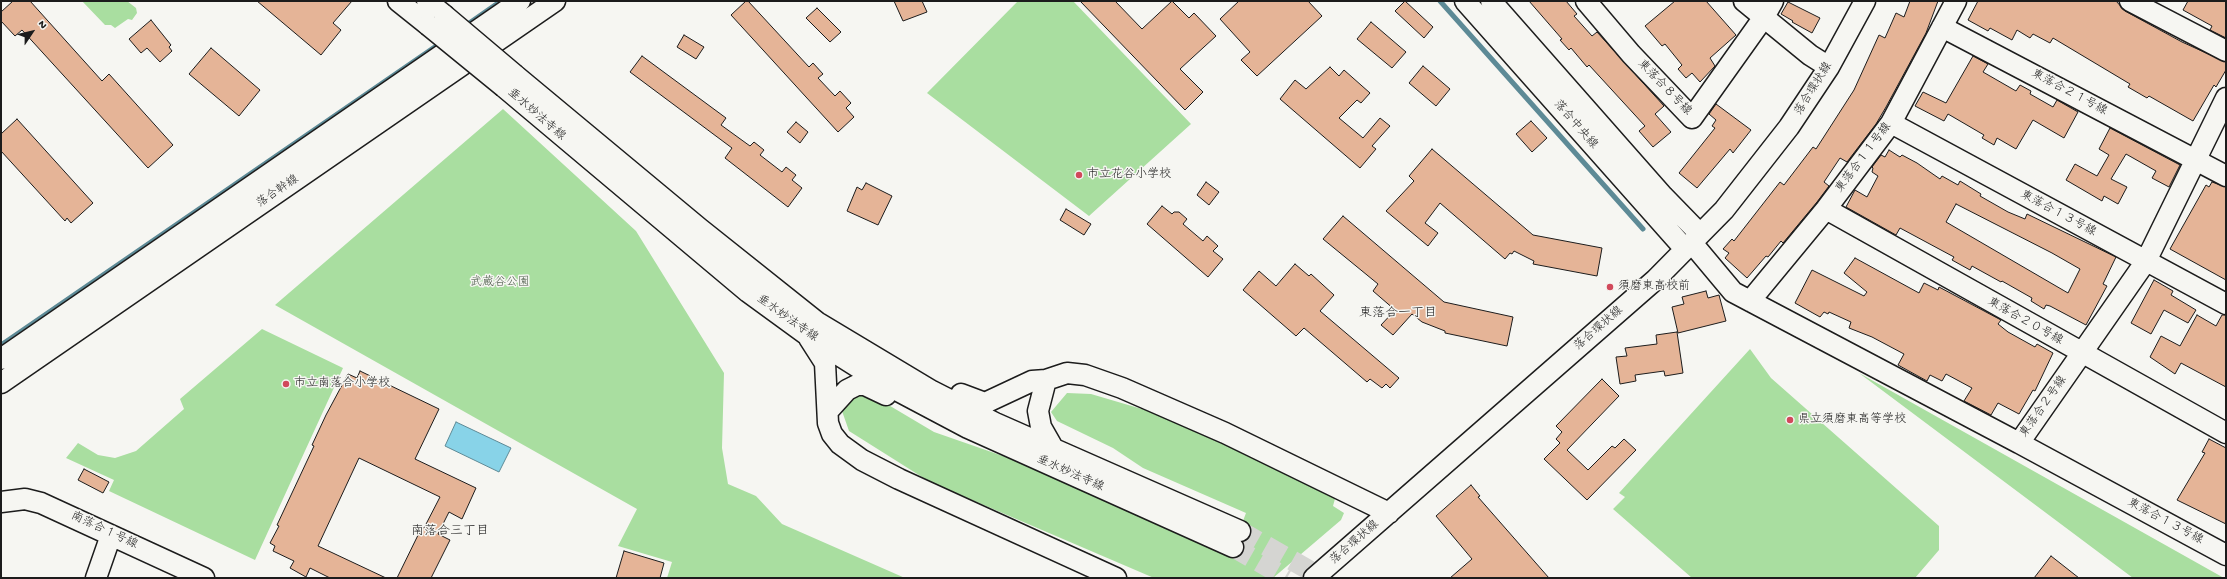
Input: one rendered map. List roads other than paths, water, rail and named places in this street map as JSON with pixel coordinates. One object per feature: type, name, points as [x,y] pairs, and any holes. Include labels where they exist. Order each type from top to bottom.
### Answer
[{"type":"street","name":"垂水妙法寺線","points":[[398,1],[436,20],[509,81],[699,228],[816,322],[932,391],[995,423],[1053,448],[1236,539],[968,428],[883,383],[807,335],[742,287],[566,142],[509,81]]},
{"type":"street","name":"垂水妙法寺線","points":[[427,1],[436,20]]},
{"type":"street","name":"落合幹線","points":[[1,359],[520,1]]},
{"type":"street","name":"落合幹線","points":[[1,383],[555,1]]},
{"type":"street","name":"落合中央線","points":[[1465,1],[1692,242]]},
{"type":"street","name":"落合中央線","points":[[1491,1],[1663,196],[1692,242]]},
{"type":"street","name":"東落合８号線","points":[[1586,1],[1632,54],[1692,118],[1769,9]]},
{"type":"street","points":[[1744,1],[1769,9],[1829,67]]},
{"type":"street","name":"落合環状線","points":[[1314,578],[1655,280],[1692,242],[1746,184],[1789,128],[1829,67],[1864,1]]},
{"type":"street","name":"東落合１１号線","points":[[1750,301],[1826,209],[1891,123],[1956,1]]},
{"type":"street","points":[[2130,1],[2226,51]]},
{"type":"street","name":"東落合２１号線","points":[[1942,27],[2226,176]]},
{"type":"street","name":"東落合２号線","points":[[1692,242],[1733,292],[2019,443],[2146,261],[2226,98]]},
{"type":"street","name":"東落合１３号線","points":[[1891,123],[2226,304]]},
{"type":"street","name":"東落合２０号線","points":[[1826,209],[2226,433]]},
{"type":"street","points":[[807,335],[824,363],[828,411],[832,434],[840,444],[862,460],[1116,578]]},
{"type":"street","points":[[893,368],[985,403],[1032,381],[1046,380],[1062,373],[1073,373],[1122,388],[1225,433],[1390,513]]},
{"type":"street","points":[[1046,380],[1038,411],[1041,427],[1053,448]]},
{"type":"street","points":[[828,411],[847,390],[857,385],[865,385],[901,403],[968,428]]},
{"type":"street","name":"東落合１３号線","points":[[2019,443],[2226,556]]},
{"type":"street","name":"南落合１号線","points":[[1,502],[25,499],[41,503],[204,578]]},
{"type":"street","points":[[96,578],[111,535]]},
{"type":"water","points":[[456,422],[511,448],[499,472],[445,446]]},
{"type":"waterway","points":[[465,26],[501,1]]},
{"type":"waterway","points":[[1440,1],[1643,229]]},
{"type":"waterway","points":[[1,345],[442,42]]},
{"type":"tunnel","points":[[1240,531],[1323,578]]},
{"type":"tunnel","points":[[1233,547],[1287,578]]},
{"type":"place","name":"市立花谷小学校","points":[[1079,175]]},
{"type":"place","name":"須磨東高校前","points":[[1610,287]]},
{"type":"place","name":"市立南落合小学校","points":[[286,384]]},
{"type":"place","name":"県立須磨東高等学校","points":[[1790,420]]},
{"type":"district","name":"東落合一丁目","points":[[1398,314]]},
{"type":"district","name":"南落合三丁目","points":[[450,532]]},
{"type":"park label","name":"武蔵谷公園","points":[[500,283]]}]
